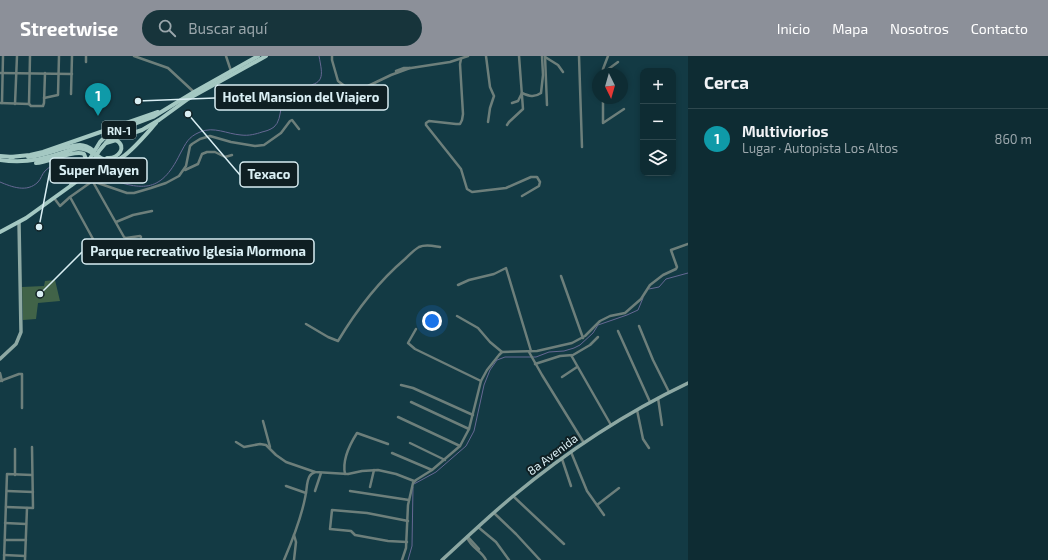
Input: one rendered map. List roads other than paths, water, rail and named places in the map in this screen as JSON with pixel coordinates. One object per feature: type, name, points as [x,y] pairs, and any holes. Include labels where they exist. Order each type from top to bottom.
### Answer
[{"type":"main road","name":"RN-1","points":[[87,166],[94,160],[104,144],[110,138],[138,132],[159,120],[195,93],[258,56]]},
{"type":"main road","name":"RN-1","points":[[0,232],[19,222],[70,186],[80,176],[105,137],[114,132],[144,122],[164,109],[266,56]]},
{"type":"main road","points":[[10,157],[42,152],[148,116],[164,109]]},
{"type":"main road","points":[[0,156],[33,157],[80,145],[99,156],[110,160],[119,159],[128,152],[159,120]]},
{"type":"main road","points":[[99,156],[110,158],[114,157],[121,151],[121,144],[116,140],[104,144]]},
{"type":"main road","points":[[13,162],[36,161],[78,149],[90,150]]},
{"type":"main road","points":[[0,160],[13,162],[43,162],[78,152],[84,154],[87,166]]},
{"type":"street","points":[[3,56],[1,72],[1,103],[42,106],[44,104],[45,73]]},
{"type":"street","points":[[15,104],[17,56]]},
{"type":"street","points":[[29,104],[30,56]]},
{"type":"street","points":[[44,98],[58,96],[59,56]]},
{"type":"street","points":[[71,94],[72,56]]},
{"type":"street","points":[[86,56],[86,62]]},
{"type":"street","points":[[134,56],[168,68],[195,93]]},
{"type":"street","points":[[226,56],[231,71]]},
{"type":"street","points":[[332,56],[338,81],[350,90],[368,86],[410,68]]},
{"type":"street","points":[[396,71],[404,68],[461,59],[468,56]]},
{"type":"street","points":[[486,56],[491,89],[494,96],[488,122]]},
{"type":"street","points":[[507,125],[523,109],[519,56]]},
{"type":"street","points":[[522,93],[532,97],[541,93],[544,56]]},
{"type":"street","points":[[544,56],[558,65],[563,72]]},
{"type":"street","points":[[544,56],[547,105]]},
{"type":"street","points":[[579,56],[582,147]]},
{"type":"street","points":[[603,68],[608,56]]},
{"type":"street","points":[[461,59],[463,114],[460,124],[429,121],[426,123],[426,126],[461,169],[469,191],[472,192],[506,188],[532,177],[537,178],[540,182],[539,186],[522,196]]},
{"type":"street","points":[[610,68],[618,62]]},
{"type":"street","points":[[1,72],[72,74]]},
{"type":"street","points":[[512,103],[518,101],[522,93]]},
{"type":"street","points":[[604,104],[603,123],[624,109]]},
{"type":"street","points":[[184,171],[190,146],[209,136],[255,146],[264,145],[270,141],[281,133],[292,120],[299,129]]},
{"type":"street","points":[[92,181],[118,191],[134,193],[173,180],[184,171],[198,164],[202,154],[207,152],[215,152],[225,157],[232,155]]},
{"type":"street","points":[[54,198],[60,206],[70,197],[104,173],[107,169],[106,166],[94,160]]},
{"type":"street","points":[[92,181],[125,238],[141,237]]},
{"type":"street","points":[[70,197],[93,239]]},
{"type":"street","points":[[116,222],[128,216],[152,211]]},
{"type":"street","points":[[0,359],[16,344],[21,332],[19,222]]},
{"type":"street","points":[[457,316],[478,328],[490,342],[502,352],[531,353],[572,343],[583,338],[600,320],[626,312],[641,299],[650,285],[663,275],[676,269],[677,267],[672,250],[688,244]]},
{"type":"street","points":[[306,324],[338,341],[354,316],[379,285],[398,265],[420,247],[426,245],[440,247]]},
{"type":"street","points":[[458,285],[469,280],[494,274],[506,268],[535,363],[584,443]]},
{"type":"street","points":[[562,276],[583,338]]},
{"type":"street","points":[[639,326],[653,360],[669,392]]},
{"type":"street","points":[[416,329],[408,343],[415,349],[481,381]]},
{"type":"street","points":[[618,330],[650,403]]},
{"type":"street","points":[[535,363],[560,356],[571,355],[590,345],[598,337]]},
{"type":"street","points":[[402,560],[407,542],[409,500],[412,484],[414,481],[445,460],[460,446],[470,428],[481,381],[498,355],[502,352]]},
{"type":"street","points":[[571,355],[611,425]]},
{"type":"street","points":[[562,378],[577,367]]},
{"type":"street","points":[[0,373],[1,381],[22,374],[22,408]]},
{"type":"street","points":[[688,383],[688,389]]},
{"type":"street","name":"8a Avenida","points":[[442,560],[513,496],[571,452],[611,425],[688,383]]},
{"type":"street","points":[[401,385],[413,388],[473,415]]},
{"type":"street","points":[[658,398],[662,424]]},
{"type":"street","points":[[411,402],[470,428]]},
{"type":"street","points":[[637,410],[643,439],[649,448]]},
{"type":"street","points":[[398,416],[460,446]]},
{"type":"street","points":[[263,421],[271,449]]},
{"type":"street","points":[[345,474],[344,466],[352,442],[357,433],[388,444]]},
{"type":"street","points":[[236,442],[244,447],[262,444],[268,446],[276,455],[286,462],[315,472],[345,474],[374,470],[396,474],[414,481]]},
{"type":"street","points":[[410,443],[445,460]]},
{"type":"street","points":[[6,507],[33,508],[32,447]]},
{"type":"street","points":[[15,449],[15,475]]},
{"type":"street","points":[[571,452],[587,491],[604,515]]},
{"type":"street","points":[[392,453],[432,470]]},
{"type":"street","points":[[562,459],[571,486]]},
{"type":"street","points":[[370,487],[374,470]]},
{"type":"street","points":[[284,560],[294,534],[309,477],[315,472]]},
{"type":"street","points":[[315,490],[320,473]]},
{"type":"street","points":[[4,560],[7,474],[32,475]]},
{"type":"street","points":[[286,486],[306,493]]},
{"type":"street","points":[[597,505],[619,488]]},
{"type":"street","points":[[6,491],[33,492]]},
{"type":"street","points":[[350,491],[409,500]]},
{"type":"street","points":[[513,496],[564,544]]},
{"type":"street","points":[[25,560],[27,508]]},
{"type":"street","points":[[407,542],[388,542],[355,535],[351,531],[330,529],[330,522],[332,510],[367,513],[408,521]]},
{"type":"street","points":[[494,513],[540,560]]},
{"type":"street","points":[[5,523],[26,524]]},
{"type":"street","points":[[478,527],[496,542],[509,560]]},
{"type":"street","points":[[294,534],[296,542],[294,560]]},
{"type":"street","points":[[467,536],[486,559]]},
{"type":"street","points":[[5,540],[26,540]]},
{"type":"street","points":[[4,555],[25,556]]},
{"type":"waterway","points":[[103,177],[128,185],[148,186],[157,183],[165,177],[173,167],[188,141],[200,132],[205,130],[215,130],[252,135],[271,129],[279,119],[283,96],[286,92],[292,88],[314,84],[320,78],[321,69],[319,56]]},
{"type":"waterway","points":[[0,182],[19,188],[29,187],[38,182],[44,172],[58,162],[81,169]]},
{"type":"waterway","points":[[87,172],[98,176]]},
{"type":"waterway","points":[[649,289],[659,287],[666,279],[688,273]]},
{"type":"waterway","points":[[414,484],[436,472],[466,446],[474,431],[484,385],[490,370],[497,360],[505,357],[536,357],[549,352],[564,351],[574,348],[580,345],[593,333],[598,325],[638,310],[643,298]]},
{"type":"waterway","points":[[408,560],[412,546],[413,487]]},
{"type":"place","name":"Hotel Mansion del Viajero","points":[[138,101]]},
{"type":"place","name":"Texaco","points":[[188,114]]},
{"type":"place","name":"Multiviorios","points":[[98,116]]},
{"type":"place","name":"Super Mayen","points":[[39,227]]},
{"type":"place","name":"Parque recreativo Iglesia Mormona","points":[[40,294]]}]
